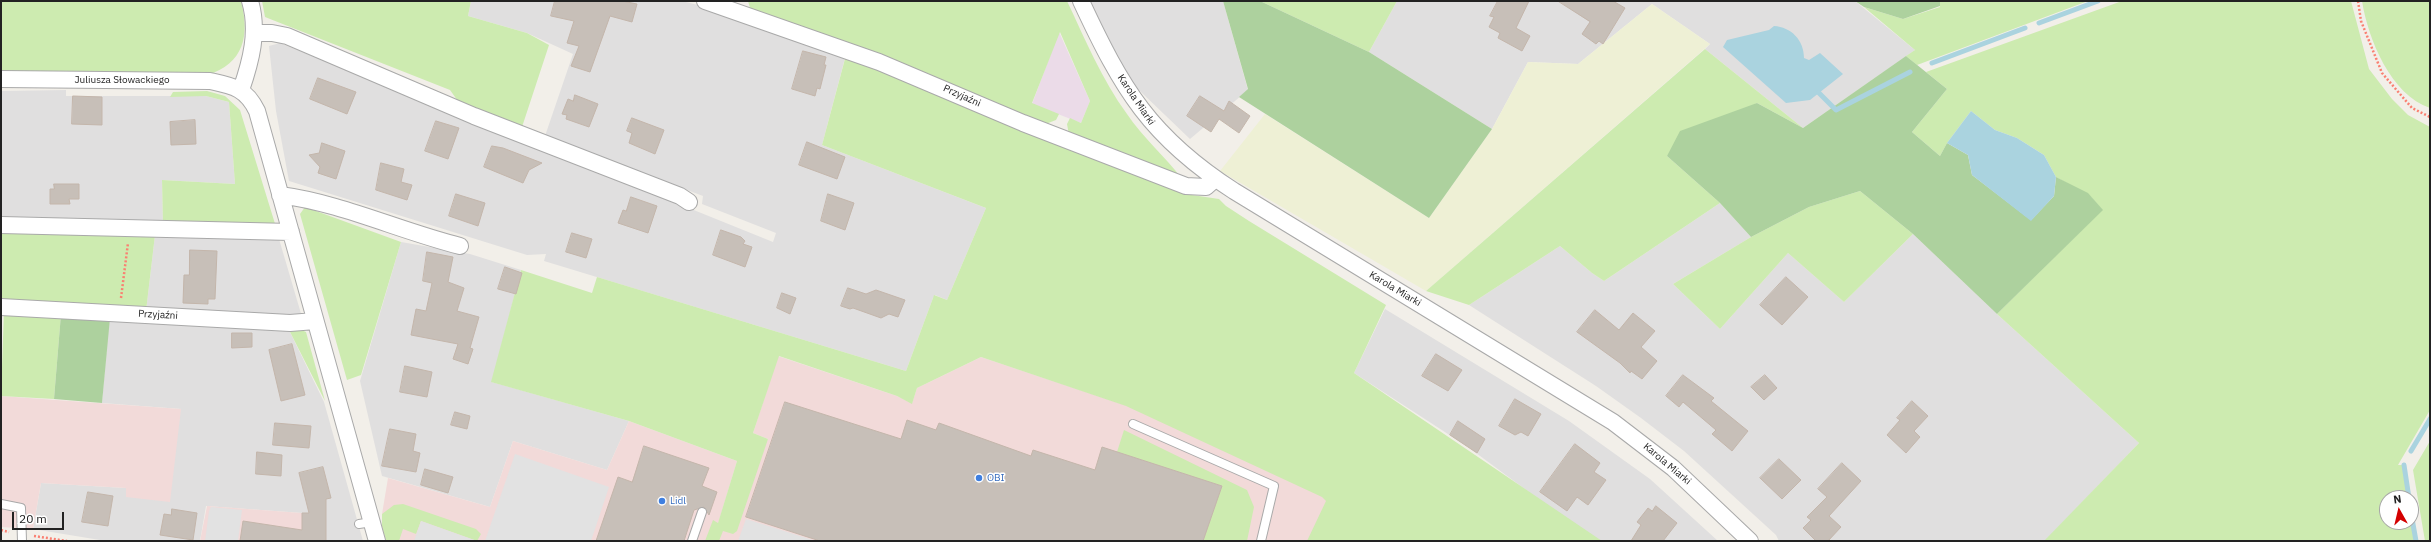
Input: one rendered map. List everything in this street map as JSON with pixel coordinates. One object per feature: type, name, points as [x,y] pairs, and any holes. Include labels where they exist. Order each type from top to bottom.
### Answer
[{"type":"street","points":[[250,1],[254,32],[247,73],[241,90],[252,100],[257,111],[315,321],[366,523],[377,541]]},
{"type":"street","name":"Przyjaźni","points":[[704,1],[740,7],[878,62],[1023,123],[1186,186],[1206,187],[1215,179]]},
{"type":"street","name":"Karola Miarki","points":[[1081,1],[1112,63],[1138,106],[1172,145],[1215,179],[1613,422],[1673,468],[1750,541]]},
{"type":"street","points":[[254,32],[287,36],[474,116],[680,196],[689,202]]},
{"type":"street","name":"Juliusza Słowackiego","points":[[1,79],[210,82],[241,90]]},
{"type":"street","points":[[280,195],[306,198],[420,236],[460,246]]},
{"type":"street","points":[[1,225],[291,232]]},
{"type":"street","name":"Przyjaźni","points":[[1,307],[119,312],[290,323],[315,321]]},
{"type":"lane","points":[[1133,424],[1274,486],[1261,541]]},
{"type":"lane","points":[[1,504],[21,508],[22,541]]},
{"type":"lane","points":[[692,541],[702,512]]},
{"type":"path","points":[[2358,1],[2361,21],[2382,73],[2412,108],[2430,117]]},
{"type":"path","points":[[119,312],[130,229]]},
{"type":"shaded area","points":[[471,1],[682,1],[710,8],[845,58],[822,145],[986,208],[947,300],[935,295],[933,298],[906,371],[544,261],[546,254],[527,255],[289,181],[276,111],[269,46],[280,43],[773,242],[776,233],[702,204],[703,196],[545,136],[573,54],[527,33],[468,16]]},
{"type":"shaded area","points":[[1084,1],[1223,1],[1248,90],[1190,139],[1117,69]]},
{"type":"shaded area","points":[[1397,1],[1855,1],[1915,50],[1803,128],[1705,49],[1710,44],[1652,4],[1578,64],[1528,62],[1492,129],[1369,52]]},
{"type":"shaded area","points":[[1059,32],[1090,101],[1081,123],[1032,104]]},
{"type":"shaded area","points":[[66,90],[66,96],[206,96],[229,102],[235,184],[162,180],[163,224],[1,219],[1,91]]},
{"type":"shaded area","points":[[1720,203],[1751,237],[1673,284],[1720,329],[1788,253],[1844,302],[1913,234],[1997,314],[2139,443],[2045,541],[1779,541],[1776,535],[1684,451],[1641,418],[1596,386],[1469,305],[1560,246],[1592,273],[1604,281]]},
{"type":"shaded area","points":[[155,235],[279,239],[302,317],[146,311]]},
{"type":"shaded area","points":[[401,242],[470,254],[521,270],[492,382],[629,421],[607,470],[513,441],[490,507],[382,476],[360,381]]},
{"type":"shaded area","points":[[1385,309],[1569,421],[1650,479],[1718,541],[1595,541],[1468,447],[1354,373]]},
{"type":"shaded area","points":[[109,318],[288,328],[324,402],[363,541],[302,541],[302,513],[206,506],[200,541],[106,541],[33,529],[41,483],[126,488],[126,497],[181,409],[102,403]]},
{"type":"shaded area","points":[[778,356],[897,396],[912,403],[917,388],[981,357],[1125,405],[1348,488],[1320,541],[386,541],[382,526],[382,514],[388,478],[490,507],[513,441],[607,470],[629,421],[737,461],[718,524],[768,439],[753,433]]},
{"type":"shaded area","points":[[1,396],[181,409],[170,502],[126,497],[126,488],[41,483],[33,529],[1,527]]},
{"type":"shaded area","points":[[515,454],[609,487],[591,541],[485,541]]},
{"type":"shaded area","points":[[207,506],[302,513],[302,541],[200,541]]},
{"type":"shaded area","points":[[211,507],[242,510],[238,541],[205,541],[209,511]]},
{"type":"shaded area","points":[[746,519],[816,541],[738,541]]},
{"type":"shaded area","points":[[421,521],[477,541],[414,541]]},
{"type":"green space","points":[[1,1],[241,1],[244,13],[244,36],[241,47],[229,64],[207,75],[1,72]]},
{"type":"green space","points":[[262,1],[471,1],[468,16],[527,33],[549,45],[522,127],[460,104],[450,90],[265,17]]},
{"type":"green space","points":[[748,1],[1067,1],[1094,59],[1118,101],[1133,123],[1182,179],[1069,135],[1067,124],[1070,118],[1081,123],[1090,101],[1060,32],[1032,103],[1059,114],[1056,120],[1043,125],[762,16],[750,8]]},
{"type":"green space","points":[[1223,1],[1260,1],[1369,52],[1492,129],[1429,218],[1239,97],[1248,89]]},
{"type":"green space","points":[[1260,1],[1397,1],[1369,52]]},
{"type":"green space","points":[[1855,1],[1940,1],[1940,6],[1903,19],[1864,7]]},
{"type":"green space","points":[[1940,1],[2088,1],[1917,65],[1906,56],[1915,50],[1864,7],[1903,19],[1940,7]]},
{"type":"green space","points":[[2122,1],[2351,1],[2369,69],[2392,99],[2408,115],[2430,127],[2430,410],[2398,465],[2404,465],[2408,490],[2379,490],[2379,530],[2414,530],[2416,541],[2044,541],[2139,443],[1997,314],[2102,210],[2091,197],[2056,177],[2044,155],[2017,138],[1995,130],[1971,111],[1947,143],[1940,156],[1912,132],[1947,89],[1926,72]]},
{"type":"green space","points":[[2362,1],[2430,1],[2430,108],[2416,101],[2404,91],[2384,64],[2370,32]]},
{"type":"green space","points":[[1652,4],[1710,44],[1426,291],[1220,171],[1265,114],[1429,218],[1492,129],[1528,62],[1578,64]]},
{"type":"green space","points":[[1705,49],[1803,128],[1757,103],[1667,156],[1720,203],[1604,281],[1592,273],[1560,246],[1469,305],[1426,291]]},
{"type":"green space","points":[[846,55],[1192,195],[1219,199],[1226,206],[1249,221],[1386,305],[1354,373],[1602,541],[1307,541],[1326,501],[1322,497],[1126,406],[981,357],[917,388],[912,404],[897,396],[779,356],[753,433],[768,439],[737,531],[733,534],[723,531],[719,541],[705,541],[713,520],[718,523],[737,461],[629,421],[491,382],[521,270],[592,293],[597,277],[906,371],[934,295],[947,300],[986,208],[822,145]]},
{"type":"green space","points":[[1906,56],[1947,89],[1912,132],[1940,156],[1947,143],[1968,155],[1972,175],[2031,220],[2054,196],[2056,177],[2088,193],[2103,210],[1997,314],[1913,234],[1860,191],[1809,207],[1751,237],[1720,203],[1667,156],[1680,131],[1757,103],[1803,128]]},
{"type":"green space","points":[[207,91],[225,96],[240,110],[276,227],[163,226],[162,180],[235,184],[229,102],[206,96],[170,97],[173,92]]},
{"type":"green space","points":[[1860,191],[1913,234],[1844,302],[1788,253],[1720,329],[1673,284],[1751,237],[1809,207]]},
{"type":"green space","points":[[305,207],[401,242],[361,375],[347,380],[300,214]]},
{"type":"green space","points":[[1,229],[155,235],[146,311],[1,302]]},
{"type":"green space","points":[[4,310],[61,314],[54,399],[1,396]]},
{"type":"green space","points":[[61,314],[110,318],[102,403],[54,399]]},
{"type":"green space","points":[[288,328],[297,328],[306,332],[325,401]]},
{"type":"green space","points":[[1124,430],[1247,490],[1254,507],[1247,541],[1203,541],[1222,486],[1117,452]]},
{"type":"green space","points":[[2430,441],[2430,541],[2425,541],[2419,506],[2419,490],[2416,490],[2413,470]]},
{"type":"green space","points":[[403,504],[476,529],[481,534],[477,541],[421,521],[416,534],[403,529],[399,541],[386,541],[382,526],[382,514],[394,505]]},
{"type":"water","points":[[1774,26],[1786,29],[1799,40],[1802,46],[1804,58],[1809,60],[1820,53],[1843,74],[1810,100],[1786,103],[1723,47],[1727,40],[1769,30]]},
{"type":"water","points":[[1971,111],[1995,130],[2017,138],[2044,155],[2056,177],[2054,196],[2031,221],[1972,175],[1968,155],[1947,143]]},
{"type":"building","points":[[555,1],[622,1],[637,4],[632,22],[610,16],[590,72],[571,66],[579,46],[567,43],[574,21],[551,16]]},
{"type":"building","points":[[1498,1],[1529,1],[1516,28],[1530,36],[1522,51],[1498,38],[1500,33],[1489,27],[1494,17],[1490,16]]},
{"type":"building","points":[[1558,1],[1613,1],[1625,8],[1603,44],[1599,41],[1596,44],[1582,34],[1590,22]]},
{"type":"building","points":[[803,51],[826,57],[824,65],[826,65],[820,89],[817,88],[815,96],[792,89]]},
{"type":"building","points":[[318,78],[356,92],[347,114],[310,99]]},
{"type":"building","points":[[575,95],[598,104],[589,127],[566,119],[567,115],[562,114],[568,99],[573,101]]},
{"type":"building","points":[[73,96],[102,97],[102,125],[72,124]]},
{"type":"building","points":[[1200,96],[1224,111],[1229,101],[1250,116],[1239,133],[1219,119],[1211,132],[1187,116]]},
{"type":"building","points":[[632,118],[664,130],[655,154],[629,143],[632,133],[627,131]]},
{"type":"building","points":[[195,120],[196,144],[171,145],[170,122]]},
{"type":"building","points":[[436,121],[459,128],[448,159],[425,151]]},
{"type":"building","points":[[807,142],[845,157],[837,179],[799,165]]},
{"type":"building","points":[[322,143],[345,151],[336,179],[318,173],[320,167],[309,155],[319,153]]},
{"type":"building","points":[[492,146],[503,148],[542,163],[529,170],[523,183],[484,167]]},
{"type":"building","points":[[381,163],[404,169],[401,182],[412,185],[407,200],[376,190]]},
{"type":"building","points":[[54,184],[79,184],[79,199],[69,199],[70,204],[50,204],[50,189],[54,189]]},
{"type":"building","points":[[456,194],[485,203],[478,226],[449,216]]},
{"type":"building","points":[[828,194],[854,203],[845,230],[821,221]]},
{"type":"building","points":[[631,197],[657,206],[648,233],[618,223],[623,210],[626,211]]},
{"type":"building","points":[[721,230],[741,237],[745,241],[743,244],[752,247],[745,267],[713,255]]},
{"type":"building","points":[[572,233],[592,239],[586,258],[566,252]]},
{"type":"building","points":[[190,250],[217,251],[215,299],[208,299],[208,304],[183,303],[184,275],[189,275]]},
{"type":"building","points":[[427,252],[453,257],[448,282],[464,288],[457,311],[479,317],[470,348],[473,349],[468,364],[453,359],[458,344],[411,335],[416,309],[426,311],[432,283],[423,281]]},
{"type":"building","points":[[505,267],[522,273],[516,294],[498,289]]},
{"type":"building","points":[[1786,277],[1808,297],[1782,325],[1760,305]]},
{"type":"building","points":[[848,288],[866,294],[876,290],[905,300],[898,317],[889,314],[881,318],[853,308],[850,309],[841,306]]},
{"type":"building","points":[[782,293],[796,298],[790,314],[777,308]]},
{"type":"building","points":[[1595,310],[1619,330],[1633,313],[1655,331],[1641,347],[1657,361],[1642,379],[1631,371],[1630,373],[1620,363],[1577,332]]},
{"type":"building","points":[[232,333],[252,333],[252,347],[232,348]]},
{"type":"building","points":[[292,344],[305,395],[281,401],[269,350]]},
{"type":"building","points":[[1436,354],[1462,370],[1448,391],[1422,376]]},
{"type":"building","points":[[405,366],[432,372],[427,397],[400,392]]},
{"type":"building","points":[[1683,375],[1714,398],[1711,401],[1748,431],[1732,451],[1712,434],[1716,430],[1683,402],[1679,407],[1666,396]]},
{"type":"building","points":[[1765,375],[1777,388],[1764,400],[1751,387]]},
{"type":"building","points":[[1515,399],[1541,414],[1528,436],[1521,432],[1515,435],[1499,426]]},
{"type":"building","points":[[1912,401],[1928,416],[1914,431],[1920,437],[1906,453],[1887,435],[1900,420],[1897,418]]},
{"type":"building","name":"OBI","points":[[785,402],[901,439],[907,420],[936,430],[939,423],[1031,456],[1033,450],[1095,470],[1102,447],[1222,486],[1203,541],[820,541],[746,517]]},
{"type":"building","points":[[455,412],[470,416],[467,429],[451,425]]},
{"type":"building","points":[[1458,421],[1485,439],[1477,453],[1450,435]]},
{"type":"building","points":[[275,423],[311,426],[309,448],[273,445]]},
{"type":"building","points":[[390,429],[416,434],[413,451],[420,453],[416,472],[382,466]]},
{"type":"building","points":[[1575,444],[1600,463],[1594,472],[1606,480],[1588,505],[1577,497],[1567,511],[1540,492]]},
{"type":"building","name":"Lidl","points":[[644,446],[709,468],[702,486],[717,492],[709,515],[704,507],[694,510],[684,541],[596,541],[618,477],[632,482]]},
{"type":"building","points":[[257,452],[282,455],[281,476],[256,474]]},
{"type":"building","points":[[1779,459],[1801,480],[1782,499],[1760,478]]},
{"type":"building","points":[[1842,463],[1861,481],[1829,516],[1841,527],[1828,541],[1816,541],[1803,528],[1811,520],[1807,517],[1827,497],[1818,489]]},
{"type":"building","points":[[323,467],[331,498],[326,499],[326,541],[240,541],[243,521],[302,530],[302,513],[309,513],[299,473]]},
{"type":"building","points":[[425,469],[453,477],[448,493],[421,485]]},
{"type":"building","points":[[88,492],[113,496],[108,526],[82,522]]},
{"type":"building","points":[[1656,506],[1677,523],[1663,541],[1631,541],[1641,525],[1637,522],[1648,508],[1652,511]]},
{"type":"building","points":[[172,509],[197,513],[193,540],[160,535],[164,514],[171,515]]},
{"type":"waterway","points":[[2039,23],[2098,1]]},
{"type":"waterway","points":[[1932,63],[2025,28]]},
{"type":"waterway","points":[[1819,93],[1836,110],[1910,72]]},
{"type":"waterway","points":[[2411,451],[2430,419]]},
{"type":"waterway","points":[[2404,465],[2408,490]]},
{"type":"waterway","points":[[2414,530],[2416,541]]},
{"type":"place","name":"OBI","points":[[979,478]]},
{"type":"place","name":"Lidl","points":[[662,501]]}]
